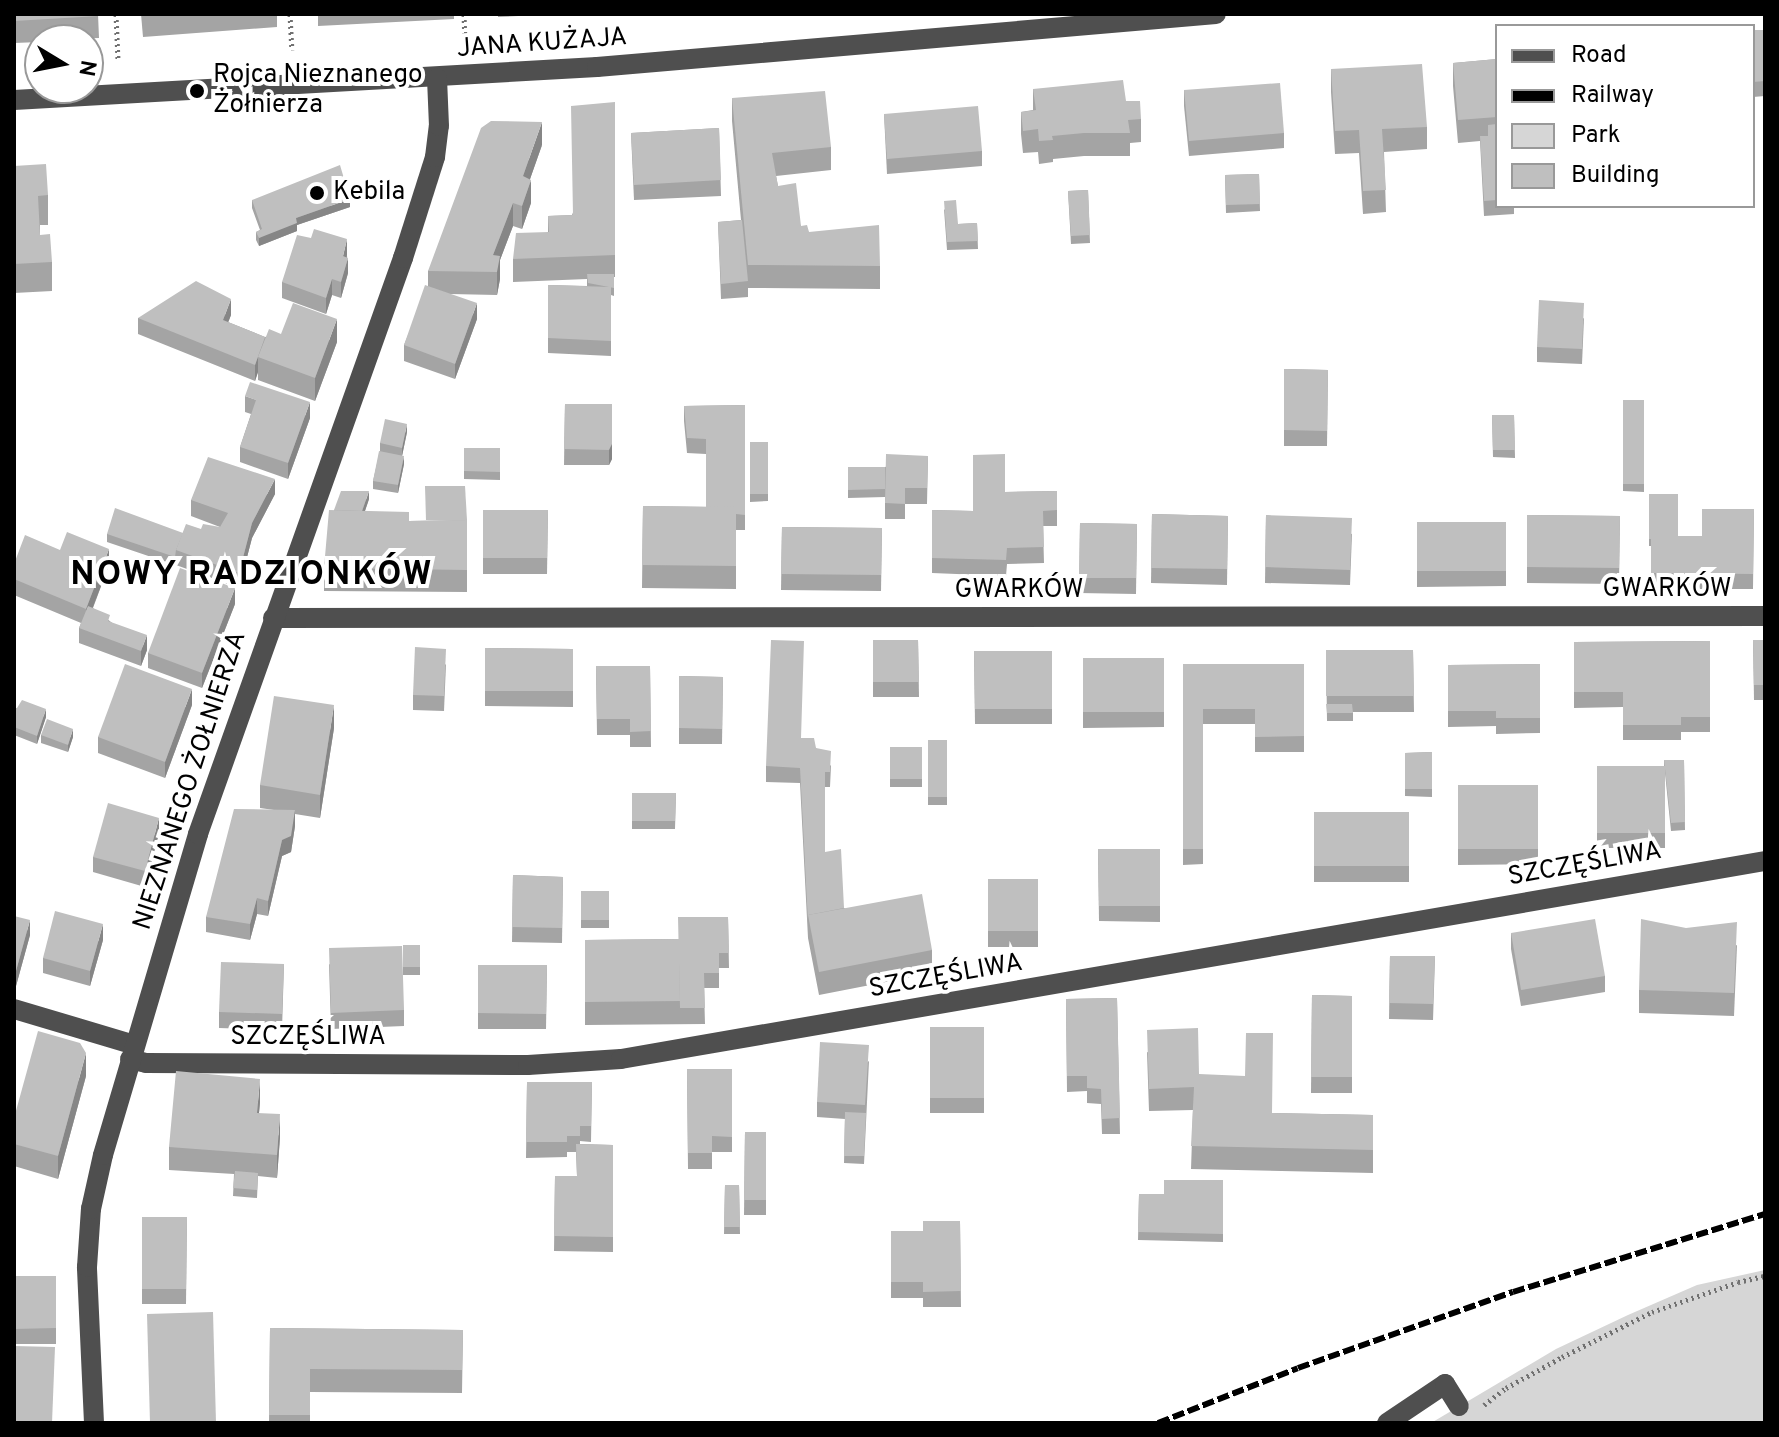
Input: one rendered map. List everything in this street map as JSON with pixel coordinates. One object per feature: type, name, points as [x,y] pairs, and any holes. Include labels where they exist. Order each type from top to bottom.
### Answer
[{"type":"street","name":"JANA KUŻAJA","points":[[14,100],[437,78],[1016,22],[1216,14]]},
{"type":"street","name":"NIEZNANEGO ŻOŁNIERZA","points":[[94,1423],[87,1267],[91,1209],[132,1052],[198,834],[403,258],[435,157],[439,126],[437,78]]},
{"type":"street","name":"GWARKÓW","points":[[273,618],[1765,616]]},
{"type":"street","name":"SZCZĘŚLIWA","points":[[14,1009],[132,1052],[146,1063],[528,1065],[621,1059],[1765,861]]},
{"type":"street","points":[[1387,1423],[1445,1384],[1467,1409]]},
{"type":"path","points":[[116,14],[118,60]]},
{"type":"path","points":[[290,14],[292,50]]},
{"type":"path","points":[[464,14],[465,41]]},
{"type":"path","points":[[1467,1409],[1652,1312],[1738,1282],[1765,1276]]},
{"type":"green space","points":[[1765,1270],[1765,1423],[1431,1423],[1556,1349],[1628,1315],[1697,1285]]},
{"type":"building","points":[[14,14],[98,14],[99,16],[14,21]]},
{"type":"building","points":[[1755,30],[1765,30],[1765,81],[1755,82]]},
{"type":"building","points":[[1495,59],[1495,117],[1458,120],[1453,63]]},
{"type":"building","points":[[1422,64],[1427,127],[1382,129],[1386,190],[1363,191],[1359,130],[1335,131],[1331,69]]},
{"type":"building","points":[[1123,80],[1126,101],[1140,101],[1141,119],[1128,120],[1130,133],[1084,133],[1052,136],[1053,140],[1039,141],[1038,129],[1023,131],[1021,112],[1036,110],[1033,89]]},
{"type":"building","points":[[1280,83],[1284,133],[1189,141],[1184,90]]},
{"type":"building","points":[[825,91],[831,147],[772,153],[778,186],[796,183],[801,226],[807,225],[809,232],[879,225],[880,266],[748,265],[732,98]]},
{"type":"building","points":[[615,102],[615,255],[513,259],[516,233],[549,232],[548,216],[573,215],[571,106]]},
{"type":"building","points":[[978,106],[982,151],[887,159],[884,114]]},
{"type":"building","points":[[491,121],[542,122],[523,176],[531,180],[522,206],[513,203],[493,255],[500,256],[497,272],[428,271],[481,128]]},
{"type":"building","points":[[1495,124],[1495,200],[1484,201],[1480,136],[1488,136],[1488,125]]},
{"type":"building","points":[[719,128],[721,180],[634,185],[631,133]]},
{"type":"building","points":[[46,164],[48,195],[38,196],[40,235],[50,234],[52,262],[14,264],[14,166]]},
{"type":"building","points":[[340,165],[350,199],[296,218],[297,223],[259,238],[256,232],[262,229],[252,200]]},
{"type":"building","points":[[1259,174],[1260,204],[1226,205],[1225,175]]},
{"type":"building","points":[[1088,190],[1090,235],[1071,236],[1068,191]]},
{"type":"building","points":[[956,200],[958,224],[977,223],[978,241],[947,242],[944,201]]},
{"type":"building","points":[[742,220],[748,281],[721,284],[718,222]]},
{"type":"building","points":[[314,229],[347,239],[343,256],[348,258],[341,282],[332,279],[326,298],[282,282],[297,235],[311,238]]},
{"type":"building","points":[[587,274],[614,274],[614,288],[588,283]]},
{"type":"building","points":[[196,281],[231,299],[223,320],[265,337],[255,365],[138,318]]},
{"type":"building","points":[[425,285],[477,303],[455,364],[404,345]]},
{"type":"building","points":[[548,285],[611,287],[611,341],[548,338]]},
{"type":"building","points":[[1539,300],[1584,303],[1582,349],[1537,347]]},
{"type":"building","points":[[293,303],[337,319],[315,378],[258,357],[269,329],[281,334]]},
{"type":"building","points":[[1284,369],[1328,370],[1327,431],[1284,430]]},
{"type":"building","points":[[250,382],[310,402],[288,463],[240,447],[256,400],[245,396]]},
{"type":"building","points":[[1623,400],[1644,400],[1644,484],[1623,484]]},
{"type":"building","points":[[565,404],[612,404],[612,444],[609,450],[564,449]]},
{"type":"building","points":[[745,405],[745,515],[736,514],[736,507],[706,507],[706,439],[687,438],[684,406]]},
{"type":"building","points":[[1492,415],[1514,415],[1515,450],[1493,450]]},
{"type":"building","points":[[385,419],[407,424],[402,448],[380,443]]},
{"type":"building","points":[[750,442],[768,442],[768,494],[750,494]]},
{"type":"building","points":[[464,448],[500,448],[500,472],[464,471]]},
{"type":"building","points":[[379,451],[404,456],[398,485],[373,481]]},
{"type":"building","points":[[886,454],[928,456],[927,488],[905,488],[905,504],[885,503]]},
{"type":"building","points":[[1005,454],[1005,492],[1057,491],[1057,510],[1043,511],[1044,547],[1007,548],[1006,560],[932,558],[932,510],[973,511],[973,455]]},
{"type":"building","points":[[208,457],[275,479],[252,523],[239,573],[176,550],[186,524],[201,529],[203,524],[220,527],[228,513],[191,500]]},
{"type":"building","points":[[848,467],[885,467],[885,489],[848,490]]},
{"type":"building","points":[[425,486],[465,486],[467,520],[426,520]]},
{"type":"building","points":[[341,491],[369,491],[362,511],[334,510]]},
{"type":"building","points":[[1649,494],[1678,494],[1678,536],[1651,536],[1649,539]]},
{"type":"building","points":[[643,506],[736,507],[736,566],[642,565]]},
{"type":"building","points":[[115,508],[183,533],[175,557],[107,534]]},
{"type":"building","points":[[1702,509],[1754,509],[1753,574],[1651,573],[1651,536],[1702,536]]},
{"type":"building","points":[[329,510],[409,512],[409,521],[467,520],[467,570],[324,568]]},
{"type":"building","points":[[483,510],[548,510],[547,558],[483,558]]},
{"type":"building","points":[[1152,514],[1228,516],[1227,569],[1151,568]]},
{"type":"building","points":[[1266,515],[1352,518],[1350,570],[1265,567]]},
{"type":"building","points":[[1527,515],[1620,516],[1619,568],[1527,567]]},
{"type":"building","points":[[1417,522],[1506,522],[1506,571],[1417,571]]},
{"type":"building","points":[[1080,523],[1137,524],[1136,578],[1079,578]]},
{"type":"building","points":[[782,527],[882,528],[881,575],[781,574]]},
{"type":"building","points":[[67,532],[109,549],[86,609],[14,579],[14,564],[25,535],[60,550]]},
{"type":"building","points":[[180,568],[235,588],[202,673],[148,653]]},
{"type":"building","points":[[88,606],[110,615],[108,621],[147,635],[141,651],[79,628]]},
{"type":"building","points":[[771,640],[804,641],[801,738],[814,738],[816,748],[831,751],[830,772],[825,772],[825,852],[841,849],[844,908],[808,915],[808,922],[800,768],[766,766]]},
{"type":"building","points":[[873,640],[918,640],[919,682],[873,682]]},
{"type":"building","points":[[1753,640],[1765,640],[1765,685],[1754,685]]},
{"type":"building","points":[[1710,641],[1710,717],[1681,717],[1681,725],[1623,725],[1623,692],[1574,692],[1574,642]]},
{"type":"building","points":[[415,647],[446,649],[444,696],[413,695]]},
{"type":"building","points":[[485,648],[573,649],[573,691],[485,691]]},
{"type":"building","points":[[1326,650],[1413,650],[1414,696],[1326,696]]},
{"type":"building","points":[[974,651],[1052,651],[1052,709],[975,709]]},
{"type":"building","points":[[1083,658],[1164,658],[1164,712],[1083,712]]},
{"type":"building","points":[[125,664],[192,689],[165,762],[98,737]]},
{"type":"building","points":[[1183,664],[1304,664],[1304,736],[1255,737],[1255,709],[1203,709],[1203,849],[1183,849]]},
{"type":"building","points":[[1540,664],[1540,718],[1496,718],[1496,711],[1448,711],[1448,665]]},
{"type":"building","points":[[596,666],[650,666],[651,731],[630,732],[630,719],[597,719]]},
{"type":"building","points":[[679,676],[723,677],[722,729],[679,728]]},
{"type":"building","points":[[274,696],[334,705],[320,795],[260,785]]},
{"type":"building","points":[[22,700],[46,709],[37,736],[14,727],[14,708]]},
{"type":"building","points":[[1326,704],[1352,704],[1353,713],[1327,713]]},
{"type":"building","points":[[47,719],[73,729],[68,745],[41,735]]},
{"type":"building","points":[[928,740],[947,740],[947,797],[928,797]]},
{"type":"building","points":[[890,747],[922,747],[922,779],[890,779]]},
{"type":"building","points":[[1432,752],[1432,789],[1405,789],[1405,753]]},
{"type":"building","points":[[1664,760],[1684,760],[1685,822],[1671,823]]},
{"type":"building","points":[[1597,766],[1665,766],[1665,833],[1597,833]]},
{"type":"building","points":[[1458,785],[1538,785],[1538,849],[1458,849]]},
{"type":"building","points":[[632,793],[676,793],[675,821],[632,821]]},
{"type":"building","points":[[108,803],[159,818],[145,871],[93,857]]},
{"type":"building","points":[[234,809],[295,810],[291,836],[282,840],[268,901],[257,898],[250,924],[206,917]]},
{"type":"building","points":[[1314,812],[1409,812],[1409,866],[1314,866]]},
{"type":"building","points":[[1098,849],[1160,849],[1160,906],[1099,906]]},
{"type":"building","points":[[513,875],[563,877],[562,928],[512,927]]},
{"type":"building","points":[[988,879],[1038,879],[1038,931],[988,931]]},
{"type":"building","points":[[581,891],[609,891],[609,920],[581,920]]},
{"type":"building","points":[[922,894],[932,950],[819,972],[808,915]]},
{"type":"building","points":[[55,911],[103,924],[90,971],[43,958]]},
{"type":"building","points":[[14,916],[30,920],[16,971],[14,970]]},
{"type":"building","points":[[678,917],[728,917],[729,953],[719,953],[719,973],[704,973],[705,1008],[680,1008]]},
{"type":"building","points":[[1595,919],[1605,976],[1521,990],[1511,933]]},
{"type":"building","points":[[1641,919],[1686,928],[1737,922],[1734,993],[1639,990]]},
{"type":"building","points":[[679,939],[680,1001],[585,1002],[585,940]]},
{"type":"building","points":[[403,945],[420,945],[420,967],[403,967]]},
{"type":"building","points":[[402,946],[404,1010],[331,1013],[329,948]]},
{"type":"building","points":[[1390,956],[1435,956],[1433,1004],[1389,1003]]},
{"type":"building","points":[[221,962],[284,964],[282,1014],[219,1012]]},
{"type":"building","points":[[478,965],[547,965],[546,1014],[478,1013]]},
{"type":"building","points":[[1312,995],[1352,996],[1352,1077],[1311,1077]]},
{"type":"building","points":[[1117,998],[1120,1118],[1102,1119],[1101,1089],[1087,1088],[1087,1076],[1067,1076],[1066,999]]},
{"type":"building","points":[[930,1027],[984,1027],[984,1098],[930,1098]]},
{"type":"building","points":[[1198,1028],[1199,1074],[1245,1076],[1246,1033],[1273,1033],[1272,1113],[1373,1115],[1373,1150],[1191,1146],[1194,1087],[1149,1089],[1147,1030]]},
{"type":"building","points":[[38,1031],[80,1043],[86,1053],[58,1156],[14,1144],[14,1118]]},
{"type":"building","points":[[820,1042],[869,1045],[865,1105],[817,1102]]},
{"type":"building","points":[[687,1069],[732,1069],[732,1137],[712,1136],[712,1153],[688,1153]]},
{"type":"building","points":[[176,1071],[260,1079],[257,1113],[280,1114],[277,1155],[169,1147]]},
{"type":"building","points":[[527,1082],[592,1082],[591,1126],[580,1126],[580,1136],[567,1136],[567,1142],[526,1142]]},
{"type":"building","points":[[845,1112],[866,1113],[864,1156],[844,1156]]},
{"type":"building","points":[[745,1132],[766,1132],[766,1200],[744,1200]]},
{"type":"building","points":[[576,1144],[613,1145],[613,1237],[554,1236],[555,1176],[577,1176]]},
{"type":"building","points":[[235,1171],[258,1173],[257,1190],[233,1188]]},
{"type":"building","points":[[1164,1180],[1223,1180],[1223,1234],[1138,1232],[1139,1194],[1164,1194]]},
{"type":"building","points":[[725,1185],[739,1185],[740,1227],[724,1227]]},
{"type":"building","points":[[142,1217],[187,1217],[186,1289],[142,1289]]},
{"type":"building","points":[[923,1221],[960,1221],[961,1291],[923,1292],[923,1282],[891,1282],[891,1231],[923,1231]]},
{"type":"building","points":[[14,1276],[56,1276],[56,1328],[14,1329]]},
{"type":"building","points":[[213,1312],[216,1423],[150,1423],[147,1314]]},
{"type":"building","points":[[270,1328],[463,1330],[462,1370],[310,1369],[310,1415],[269,1415]]},
{"type":"building","points":[[14,1346],[55,1347],[52,1423],[14,1423]]},
{"type":"railway","points":[[1158,1423],[1298,1368],[1513,1292],[1765,1214]]},
{"type":"place","name":"Rojca Nieznanego Żołnierza","points":[[197,91]]},
{"type":"place","name":"Kebila","points":[[317,193]]},
{"type":"district","name":"NOWY RADZIONKÓW","points":[[252,576]]}]
